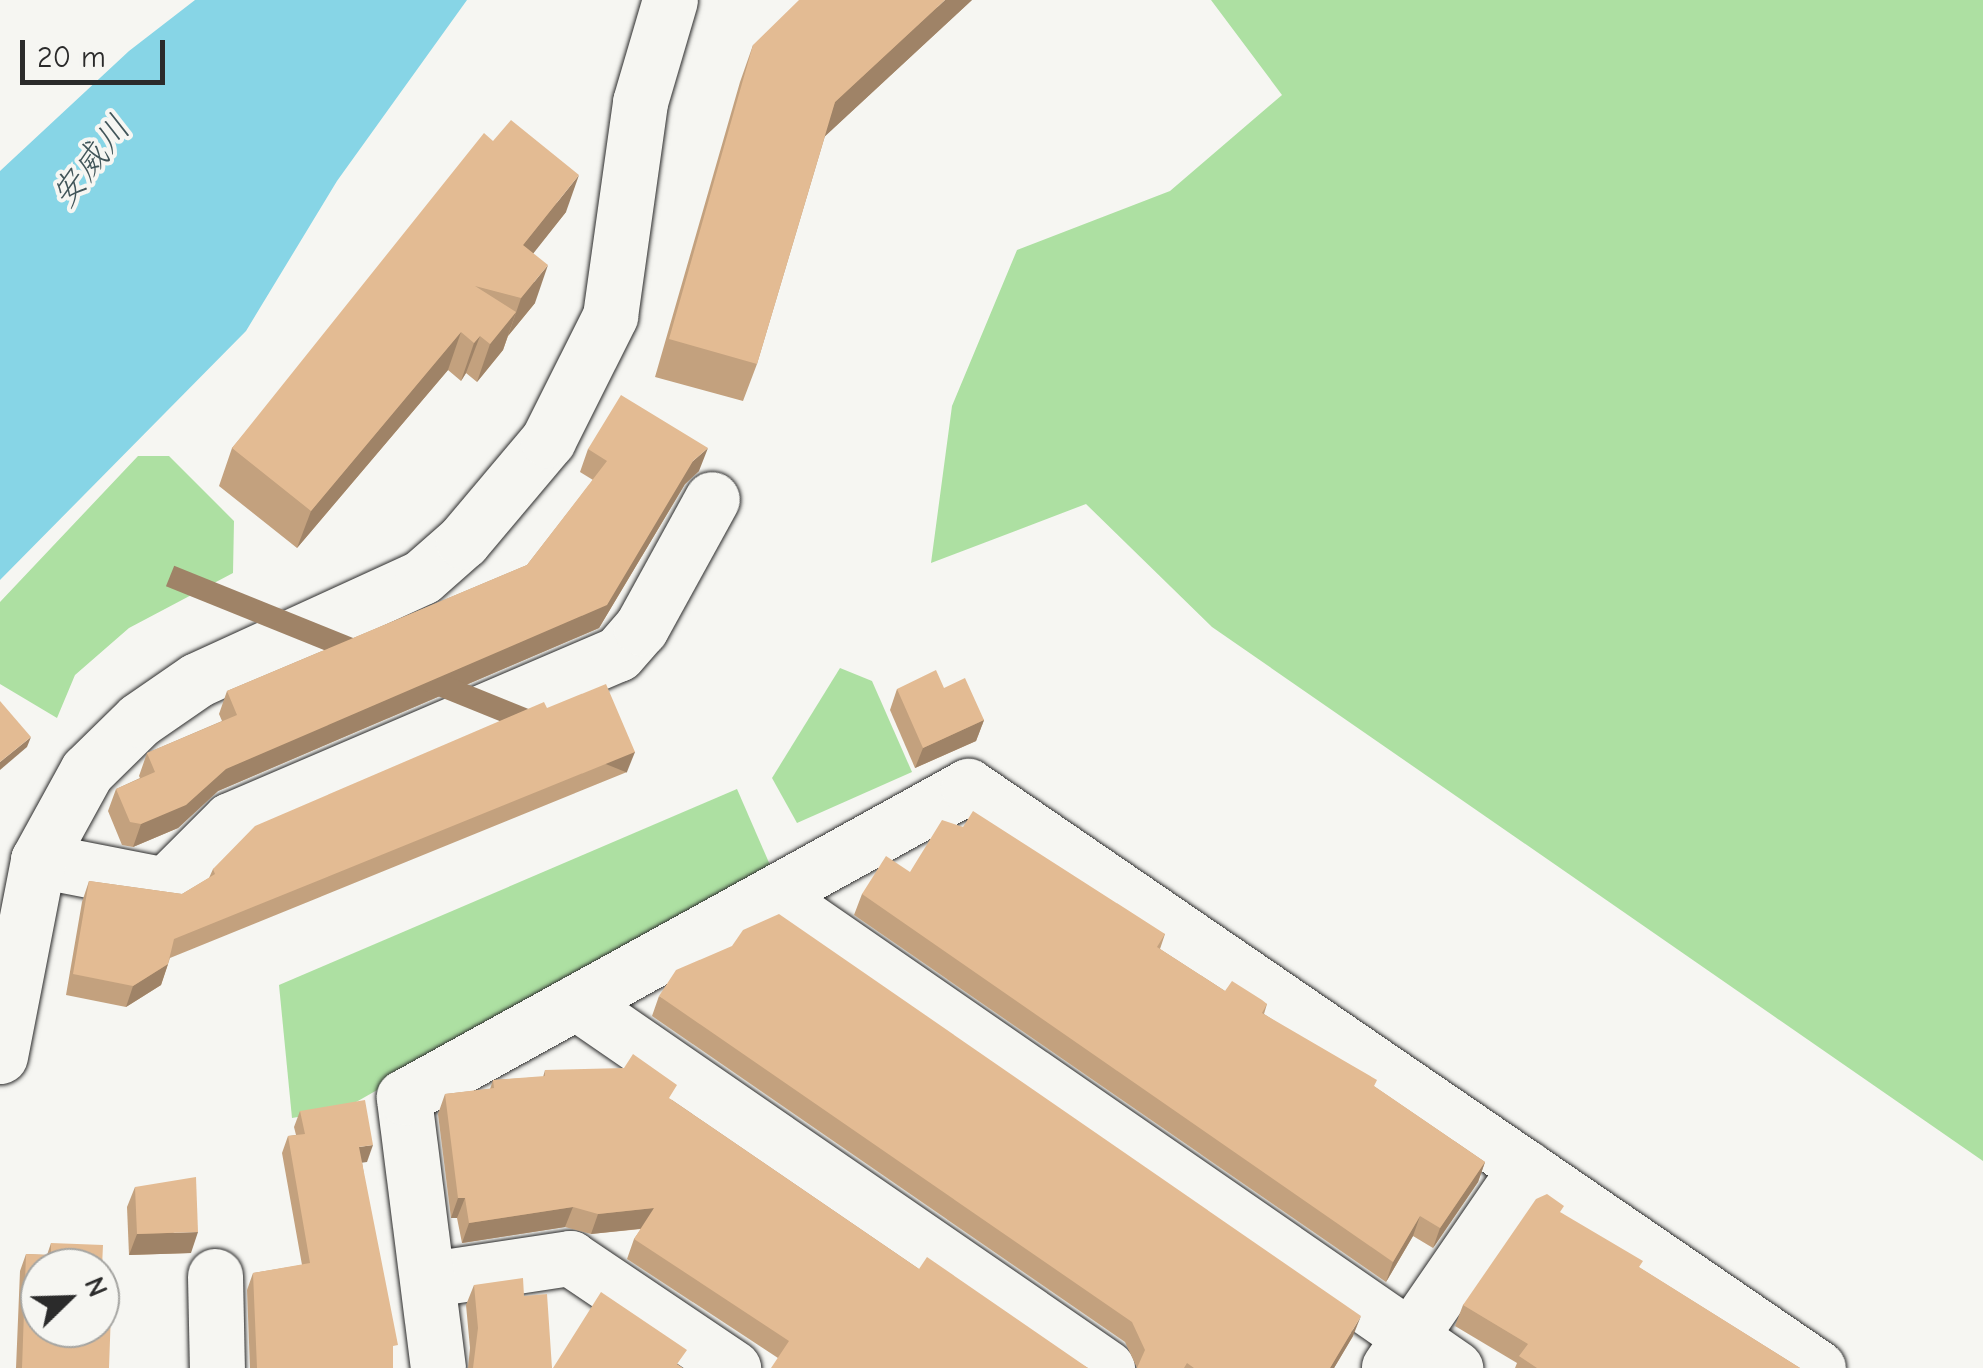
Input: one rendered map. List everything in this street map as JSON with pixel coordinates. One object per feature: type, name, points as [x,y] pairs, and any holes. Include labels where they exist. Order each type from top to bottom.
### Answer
[{"type":"street","points":[[0,1056],[38,860],[66,800],[139,720],[197,680],[422,577],[474,529],[548,440],[610,316],[640,102],[670,0]]},
{"type":"street","points":[[38,860],[165,886],[230,820],[618,654],[642,628],[712,498]]},
{"type":"street","points":[[438,1368],[431,1279],[404,1097],[968,786],[1818,1368]]},
{"type":"street","points":[[771,895],[1399,1353],[1455,1368]]},
{"type":"street","points":[[576,1002],[1107,1368]]},
{"type":"street","points":[[1399,1353],[1526,1168]]},
{"type":"street","points":[[431,1279],[570,1258],[732,1368]]},
{"type":"street","points":[[215,1276],[217,1368]]},
{"type":"green space","points":[[1211,0],[1983,0],[1983,1161],[1212,627],[1086,504],[931,563],[952,406],[1017,250],[1170,191],[1282,95]]},
{"type":"green space","points":[[138,456],[169,456],[234,521],[233,573],[129,628],[75,675],[57,718],[0,684],[0,602]]},
{"type":"green space","points":[[840,668],[872,681],[912,772],[797,823],[772,778]]},
{"type":"green space","points":[[737,789],[770,865],[344,1109],[292,1118],[279,985]]},
{"type":"water","name":"安威川","points":[[195,0],[467,0],[337,181],[246,331],[0,580],[0,171],[129,51]]},
{"type":"building","points":[[799,0],[945,0],[835,102],[757,364],[669,339],[753,45]]},
{"type":"building","points":[[511,120],[579,175],[523,245],[548,265],[521,298],[475,286],[516,312],[490,344],[480,336],[474,343],[461,332],[311,511],[232,448],[484,133],[493,141]]},
{"type":"building","points":[[621,395],[708,448],[693,461],[607,605],[226,769],[186,805],[141,824],[130,822],[116,789],[155,772],[147,753],[237,715],[227,691],[527,565],[607,461],[588,449]]},
{"type":"building","points":[[936,670],[944,688],[965,678],[984,720],[923,748],[897,689]]},
{"type":"building","points":[[606,684],[635,752],[174,939],[168,964],[133,986],[73,974],[89,881],[182,894],[215,874],[213,869],[255,826],[544,702],[547,708]]},
{"type":"building","points":[[0,701],[31,737],[0,762]]},
{"type":"building","points":[[973,811],[1165,934],[1157,947],[1225,991],[1232,981],[1262,1000],[1267,1004],[1262,1013],[1377,1080],[1374,1086],[1485,1162],[1440,1228],[1420,1216],[1393,1262],[862,894],[886,856],[910,872],[942,820],[963,827]]},
{"type":"building","points":[[779,914],[1361,1316],[1330,1368],[1194,1368],[1187,1363],[1184,1368],[1137,1368],[1145,1350],[1132,1322],[659,996],[676,970],[732,946],[743,930]]},
{"type":"building","points":[[633,1054],[677,1085],[669,1098],[919,1269],[927,1257],[1088,1368],[771,1368],[789,1341],[634,1239],[654,1208],[598,1214],[573,1207],[469,1223],[465,1198],[458,1198],[445,1094],[494,1088],[493,1080],[545,1076],[545,1070],[624,1068]]},
{"type":"building","points":[[365,1100],[373,1145],[359,1147],[398,1345],[393,1346],[393,1368],[257,1368],[253,1273],[310,1263],[288,1136],[305,1134],[300,1111]]},
{"type":"building","points":[[196,1177],[198,1232],[137,1234],[135,1187]]},
{"type":"building","points":[[1547,1194],[1564,1206],[1560,1212],[1643,1261],[1639,1267],[1800,1368],[1537,1368],[1519,1356],[1528,1344],[1463,1305],[1536,1199]]},
{"type":"building","points":[[51,1243],[103,1248],[51,1248]]},
{"type":"building","points":[[523,1278],[524,1296],[547,1294],[552,1368],[473,1368],[478,1328],[474,1285]]},
{"type":"building","points":[[601,1292],[687,1350],[677,1364],[683,1368],[553,1368]]},
{"type":"building","points":[[23,1348],[110,1348],[109,1368],[22,1368]]}]
